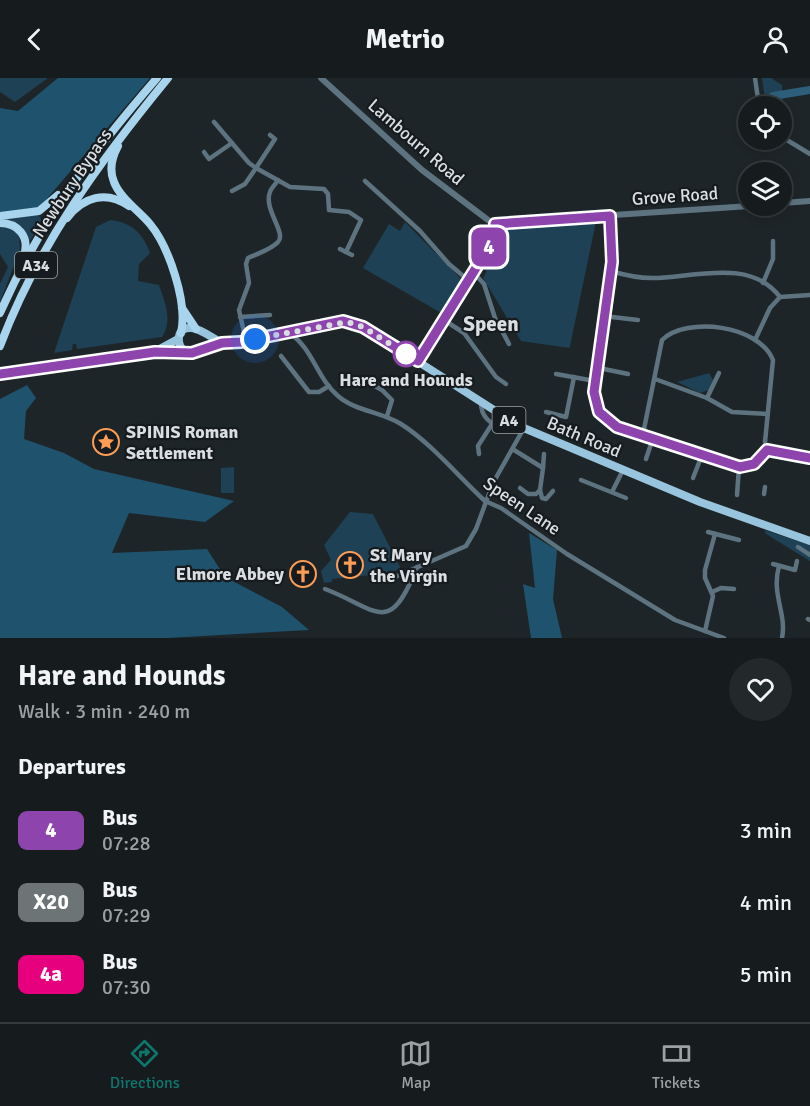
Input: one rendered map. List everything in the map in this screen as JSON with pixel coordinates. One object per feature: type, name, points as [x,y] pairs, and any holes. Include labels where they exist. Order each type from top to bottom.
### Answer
[{"type":"highway","name":"Newbury Bypass","points":[[0,313],[15,278],[45,223],[83,166],[157,78]]},
{"type":"highway","name":"Newbury Bypass","points":[[0,346],[42,253],[77,195],[168,78]]},
{"type":"highway","points":[[132,123],[115,151],[112,172],[116,186],[153,229],[168,254],[181,306],[179,336]]},
{"type":"highway","points":[[0,216],[35,212],[45,207],[83,166]]},
{"type":"highway","points":[[42,253],[70,215],[90,199],[114,198],[140,214]]},
{"type":"highway","points":[[0,223],[14,226],[25,239],[25,252],[15,278]]},
{"type":"highway","points":[[181,306],[198,330]]},
{"type":"main road","name":"Bath Road","points":[[199,350],[222,343],[246,341],[338,322],[351,322],[363,327],[524,428],[708,505],[810,541]]},
{"type":"main road","points":[[155,352],[189,328],[198,330],[222,343]]},
{"type":"main road","points":[[0,374],[155,352],[192,353],[199,350],[203,339],[198,330]]},
{"type":"main road","points":[[179,336],[185,352]]},
{"type":"street","name":"Lambourn Road","points":[[321,78],[422,170],[485,220],[495,224]]},
{"type":"street","points":[[755,78],[758,96]]},
{"type":"street","points":[[214,122],[256,168],[290,187],[324,189],[328,194],[329,210],[343,211],[359,217],[361,224],[346,252]]},
{"type":"street","points":[[232,191],[245,184],[277,140],[270,135]]},
{"type":"street","points":[[204,152],[211,162],[232,143]]},
{"type":"street","points":[[792,143],[810,154]]},
{"type":"street","points":[[246,341],[239,310],[249,283],[246,264],[248,258],[277,244],[281,239],[281,233],[270,213],[269,198],[278,180]]},
{"type":"street","points":[[365,181],[420,231],[449,264],[468,280]]},
{"type":"street","points":[[245,184],[249,190]]},
{"type":"street","points":[[792,202],[810,201]]},
{"type":"street","name":"Grove Road","points":[[495,224],[738,207]]},
{"type":"street","points":[[610,216],[613,246],[611,271],[595,381],[595,402],[603,417],[613,425],[740,467],[754,464],[767,450]]},
{"type":"street","points":[[418,361],[494,239],[495,224]]},
{"type":"street","points":[[763,283],[772,263],[773,241]]},
{"type":"street","points":[[766,247],[774,248]]},
{"type":"street","points":[[340,249],[352,255]]},
{"type":"street","points":[[611,271],[658,281],[730,272],[763,283],[780,297],[810,295]]},
{"type":"street","points":[[473,272],[484,284],[495,318],[509,344]]},
{"type":"street","points":[[755,340],[770,308],[780,297]]},
{"type":"street","points":[[240,317],[270,315]]},
{"type":"street","points":[[603,316],[638,320]]},
{"type":"street","points":[[630,327],[631,319]]},
{"type":"street","points":[[444,320],[464,333],[495,379],[506,384]]},
{"type":"street","points":[[643,434],[662,340],[677,330],[710,327],[734,329],[768,350],[773,360],[765,442],[767,450]]},
{"type":"street","name":"Speen Lane","points":[[302,329],[303,343]]},
{"type":"street","name":"Speen Lane","points":[[287,332],[303,343],[329,386],[346,401],[387,416],[411,431],[485,501],[508,513],[567,554],[675,620],[724,638]]},
{"type":"street","points":[[281,356],[309,394],[320,392],[329,386]]},
{"type":"street","points":[[598,368],[628,374]]},
{"type":"street","points":[[707,398],[719,373]]},
{"type":"street","points":[[556,374],[595,381]]},
{"type":"street","points":[[546,412],[566,417],[574,377]]},
{"type":"street","points":[[655,379],[707,398],[732,412],[768,414]]},
{"type":"street","points":[[373,385],[392,400],[387,416]]},
{"type":"street","points":[[481,402],[485,418],[492,424],[506,429],[516,424]]},
{"type":"street","points":[[479,454],[478,446],[492,424]]},
{"type":"street","points":[[377,576],[379,579],[384,579],[466,546],[476,529],[485,501],[524,428]]},
{"type":"street","points":[[646,459],[653,438]]},
{"type":"street","points":[[514,450],[543,468]]},
{"type":"street","points":[[767,450],[810,458]]},
{"type":"street","points":[[544,454],[540,490],[542,498],[546,499],[553,491]]},
{"type":"street","points":[[693,478],[702,455]]},
{"type":"street","points":[[736,495],[740,467]]},
{"type":"street","points":[[612,492],[623,470]]},
{"type":"street","points":[[581,489],[582,480],[626,498]]},
{"type":"street","points":[[764,494],[765,487]]},
{"type":"street","points":[[520,488],[528,494],[536,494],[540,490]]},
{"type":"street","points":[[708,532],[735,540]]},
{"type":"street","points":[[705,631],[713,605],[712,592],[705,578],[705,570],[715,534]]},
{"type":"street","points":[[798,547],[810,555]]},
{"type":"street","points":[[772,564],[795,570],[797,561]]},
{"type":"street","points":[[779,566],[775,585],[783,625],[782,638]]},
{"type":"street","points":[[325,589],[373,614],[384,614],[394,610],[401,603],[417,567]]},
{"type":"street","points":[[712,592],[731,587]]},
{"type":"shaded area","points":[[0,78],[48,78],[15,102],[0,92]]},
{"type":"shaded area","points":[[58,78],[150,78],[39,208],[0,214],[0,108],[18,111]]},
{"type":"shaded area","points":[[762,78],[771,78],[782,85],[783,96],[765,96]]},
{"type":"shaded area","points":[[38,214],[42,221],[30,241],[0,220]]},
{"type":"shaded area","points":[[110,220],[130,226],[140,234],[147,246],[150,253],[139,264],[138,281],[159,285],[167,311],[165,331],[162,337],[77,349],[76,344],[73,344],[72,350],[54,353],[96,227]]},
{"type":"shaded area","points":[[405,222],[463,281],[443,314],[363,268],[389,224],[400,231]]},
{"type":"shaded area","points":[[596,222],[569,348],[521,341],[483,278],[487,271],[479,266],[500,232],[509,227]]},
{"type":"shaded area","points":[[5,225],[19,234],[20,250],[0,302],[0,284],[8,267],[0,254],[0,226]]},
{"type":"shaded area","points":[[709,373],[713,380],[709,390],[700,393],[677,382]]},
{"type":"shaded area","points":[[27,385],[36,398],[26,411],[24,439],[64,453],[94,469],[234,501],[205,522],[129,513],[112,553],[207,549],[225,577],[282,607],[309,630],[167,638],[0,638],[0,399]]},
{"type":"shaded area","points":[[234,467],[234,493],[221,493],[221,468]]},
{"type":"shaded area","points":[[350,512],[373,514],[401,569],[382,574],[380,567],[376,567],[372,575],[332,579],[332,582],[324,583],[321,571],[331,560],[324,545]]},
{"type":"shaded area","points":[[764,530],[810,545],[810,561],[766,534]]},
{"type":"shaded area","points":[[529,533],[557,550],[553,599],[562,638],[531,638],[523,584],[535,588]]},
{"type":"waterway","points":[[773,96],[810,90]]},
{"type":"bus line","name":"4","points":[[0,374],[155,352],[192,353],[207,346],[241,342],[343,321],[363,327],[418,361],[494,239],[495,224],[610,216],[612,262],[604,308],[602,349],[594,386],[595,402],[603,417],[617,427],[745,468],[754,464],[767,450],[810,458]]},
{"type":"place","name":"Hare and Hounds","points":[[406,354]]},
{"type":"place","name":"SPINIS Roman Settlement","points":[[106,442]]},
{"type":"place","name":"St Mary the Virgin","points":[[350,565]]},
{"type":"place","name":"Elmore Abbey","points":[[303,574]]},
{"type":"district","name":"Speen","points":[[491,324]]},
{"type":"route","points":[[255,339],[332,322],[347,322],[363,327],[406,354]]}]
